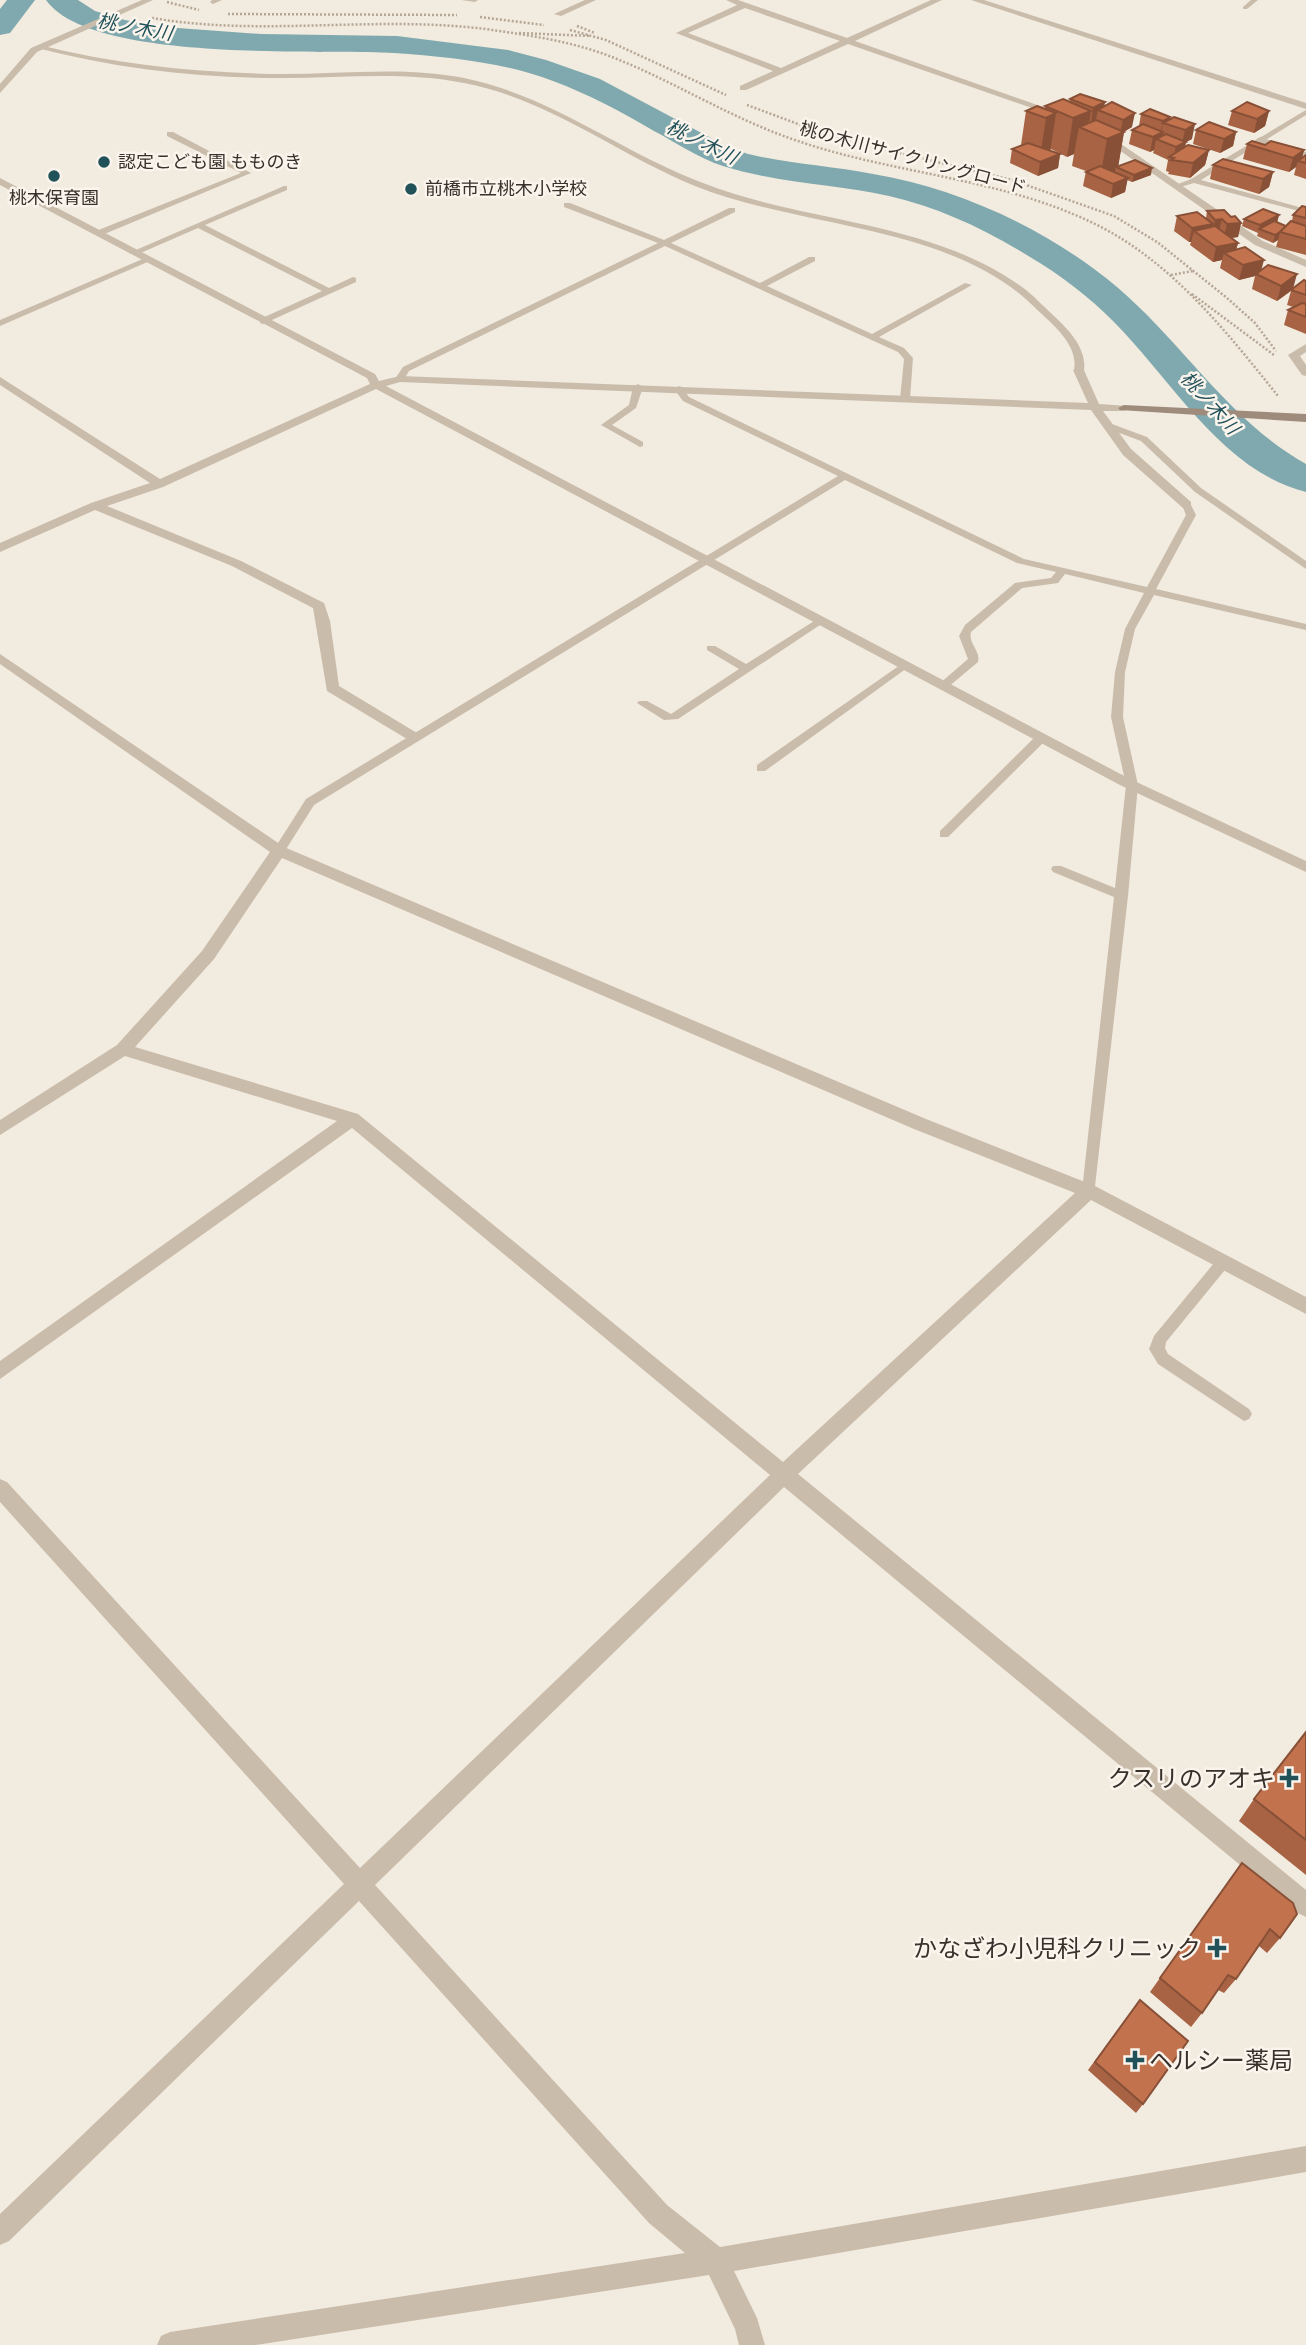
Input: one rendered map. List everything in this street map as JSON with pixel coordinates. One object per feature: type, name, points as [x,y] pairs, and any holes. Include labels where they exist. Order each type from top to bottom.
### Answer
[{"type":"street","points":[[0,90],[25,57],[41,46],[149,0]]},
{"type":"street","points":[[558,13],[592,0]]},
{"type":"street","points":[[730,0],[1072,119]]},
{"type":"street","points":[[743,88],[939,0]]},
{"type":"street","points":[[975,0],[1306,106]]},
{"type":"street","points":[[744,5],[680,33],[782,71]]},
{"type":"street","points":[[1093,128],[1259,243],[1306,264]]},
{"type":"street","points":[[1261,140],[1306,155]]},
{"type":"street","points":[[0,181],[370,376],[376,385],[903,666],[1132,785],[1306,867]]},
{"type":"street","points":[[1306,347],[1294,355],[1306,373]]},
{"type":"street","points":[[1079,370],[1095,407],[1142,469],[1186,505]]},
{"type":"street","points":[[0,548],[95,506],[159,484],[376,385],[400,379],[638,387],[1306,418]]},
{"type":"street","points":[[0,380],[159,484]]},
{"type":"street","points":[[95,506],[217,552],[267,576],[319,606],[323,614],[321,627],[332,688],[412,736]]},
{"type":"street","points":[[0,658],[279,852],[857,1098],[1089,1191],[1306,1306]]},
{"type":"street","points":[[0,1128],[123,1049],[208,955],[279,852]]},
{"type":"street","points":[[123,1049],[352,1119],[1306,1905]]},
{"type":"street","points":[[0,1371],[352,1119]]},
{"type":"street","points":[[0,2232],[783,1475],[1089,1191]]},
{"type":"street","points":[[0,1488],[360,1882],[658,2214],[716,2261],[748,2327],[752,2345]]},
{"type":"street","points":[[170,2345],[716,2261],[1306,2159]]},
{"type":"lane","points":[[464,0],[475,0]]},
{"type":"lane","points":[[1245,8],[1255,0]]},
{"type":"lane","points":[[41,46],[94,62],[172,74],[413,75],[461,79],[520,94],[648,164],[729,197],[904,238],[984,266],[1015,283],[1048,312],[1065,332],[1080,360],[1079,370]]},
{"type":"lane","points":[[1177,186],[1194,181],[1306,112]]},
{"type":"lane","points":[[99,233],[247,173],[170,134]]},
{"type":"lane","points":[[1194,181],[1306,211]]},
{"type":"lane","points":[[133,253],[285,188]]},
{"type":"lane","points":[[567,205],[665,243],[874,336],[909,358],[905,399]]},
{"type":"lane","points":[[400,379],[406,369],[732,210]]},
{"type":"lane","points":[[198,225],[329,291]]},
{"type":"lane","points":[[761,286],[811,259]]},
{"type":"lane","points":[[0,323],[148,260]]},
{"type":"lane","points":[[263,321],[353,280]]},
{"type":"lane","points":[[874,336],[968,285]]},
{"type":"lane","points":[[638,387],[633,406],[606,425],[640,444]]},
{"type":"lane","points":[[679,389],[686,399],[1010,556],[1062,572],[1306,627]]},
{"type":"lane","points":[[1109,426],[1144,439],[1198,490],[1306,566]]},
{"type":"lane","points":[[279,852],[310,802],[412,736],[845,476]]},
{"type":"lane","points":[[1089,1191],[1132,785],[1117,717],[1118,691],[1130,629],[1191,515],[1186,505]]},
{"type":"lane","points":[[943,686],[974,660],[963,640],[969,627],[1019,584],[1054,581],[1062,572]]},
{"type":"lane","points":[[643,703],[668,718],[674,718],[819,621]]},
{"type":"lane","points":[[711,648],[747,668]]},
{"type":"lane","points":[[761,768],[903,666]]},
{"type":"lane","points":[[944,834],[1041,738]]},
{"type":"lane","points":[[1057,869],[1122,896]]},
{"type":"lane","points":[[1224,1261],[1159,1340],[1157,1349],[1163,1359],[1244,1414]]},
{"type":"path","points":[[162,1],[201,11]]},
{"type":"path","points":[[221,13],[284,16],[397,12],[463,16]]},
{"type":"path","points":[[475,17],[548,26]]},
{"type":"path","name":"桃の木川サイクリングロード","points":[[150,18],[196,23],[279,26],[458,24],[596,51],[790,139],[830,152],[1021,198],[1093,224],[1128,244],[1188,292],[1286,405]]},
{"type":"path","points":[[196,23],[203,19]]},
{"type":"path","points":[[566,29],[606,40],[736,100]]},
{"type":"path","points":[[746,105],[824,136],[956,168],[1098,209],[1146,235],[1194,271],[1239,309],[1273,345],[1280,358],[1188,292]]},
{"type":"path","points":[[943,178],[956,168]]},
{"type":"path","points":[[1170,276],[1194,271]]},
{"type":"building","points":[[1080,94],[1105,102],[1093,108],[1070,99]]},
{"type":"building","points":[[1063,99],[1091,111],[1073,118],[1045,106]]},
{"type":"building","points":[[1112,102],[1135,113],[1123,120],[1098,110]]},
{"type":"building","points":[[1247,102],[1269,111],[1257,119],[1232,111]]},
{"type":"building","points":[[1037,106],[1056,113],[1046,118],[1026,111]]},
{"type":"building","points":[[1150,109],[1170,117],[1163,121],[1141,114]]},
{"type":"building","points":[[1174,117],[1195,124],[1185,130],[1163,123]]},
{"type":"building","points":[[1096,120],[1124,132],[1107,139],[1079,127]]},
{"type":"building","points":[[1209,122],[1236,132],[1224,139],[1196,130]]},
{"type":"building","points":[[1143,124],[1163,132],[1153,137],[1132,130]]},
{"type":"building","points":[[1166,134],[1186,142],[1176,147],[1156,139]]},
{"type":"building","points":[[1252,141],[1265,145],[1271,141],[1304,150],[1293,158],[1247,144]]},
{"type":"building","points":[[1028,143],[1060,154],[1040,162],[1012,149]]},
{"type":"building","points":[[1188,145],[1209,150],[1193,163],[1171,160],[1174,158],[1169,157]]},
{"type":"building","points":[[1306,155],[1306,163],[1298,161]]},
{"type":"building","points":[[1223,159],[1273,172],[1263,179],[1213,165]]},
{"type":"building","points":[[1135,160],[1152,168],[1134,175],[1116,167]]},
{"type":"building","points":[[1100,166],[1128,178],[1113,184],[1086,172]]},
{"type":"building","points":[[1302,206],[1306,207],[1306,218],[1293,215]]},
{"type":"building","points":[[1263,209],[1279,215],[1260,225],[1244,219]]},
{"type":"building","points":[[1224,210],[1241,223],[1227,224],[1222,219],[1215,220],[1207,211]]},
{"type":"building","points":[[1197,212],[1213,224],[1192,228],[1177,216]]},
{"type":"building","points":[[1274,221],[1286,226],[1275,235],[1259,229]]},
{"type":"building","points":[[1291,221],[1306,226],[1306,239],[1280,232]]},
{"type":"building","points":[[1215,226],[1238,243],[1216,247],[1194,231]]},
{"type":"building","points":[[1245,247],[1264,260],[1243,265],[1224,253]]},
{"type":"building","points":[[1268,265],[1297,274],[1281,286],[1256,274]]},
{"type":"building","points":[[1304,280],[1306,295],[1291,290]]},
{"type":"building","points":[[1302,303],[1306,304],[1306,317],[1288,310]]},
{"type":"building","points":[[1306,1732],[1306,1840],[1254,1799]]},
{"type":"building","name":"かなざわ小児科クリニック","points":[[1242,1863],[1293,1903],[1297,1914],[1280,1938],[1270,1929],[1236,1979],[1228,1975],[1202,2013],[1160,1978]]},
{"type":"building","name":"ヘルシー薬局","points":[[1140,2000],[1188,2041],[1143,2104],[1095,2062]]},
{"type":"waterway","points":[[0,27],[21,0]]},
{"type":"waterway","name":"桃ノ木川","points":[[60,0],[85,16],[121,28],[164,36],[261,42],[397,45],[508,59],[589,85],[715,153],[759,166],[897,188],[946,203],[1018,236],[1083,277],[1126,314],[1246,443],[1306,480]]},
{"type":"place","name":"認定こども園 もものき","points":[[104,162]]},
{"type":"place","name":"桃木保育園","points":[[54,176]]},
{"type":"place","name":"前橋市立桃木小学校","points":[[411,189]]},
{"type":"place","name":"クスリのアオキ","points":[[1289,1778]]},
{"type":"place","name":"かなざわ小児科クリニック","points":[[1217,1948]]},
{"type":"place","name":"ヘルシー薬局","points":[[1135,2060]]}]
